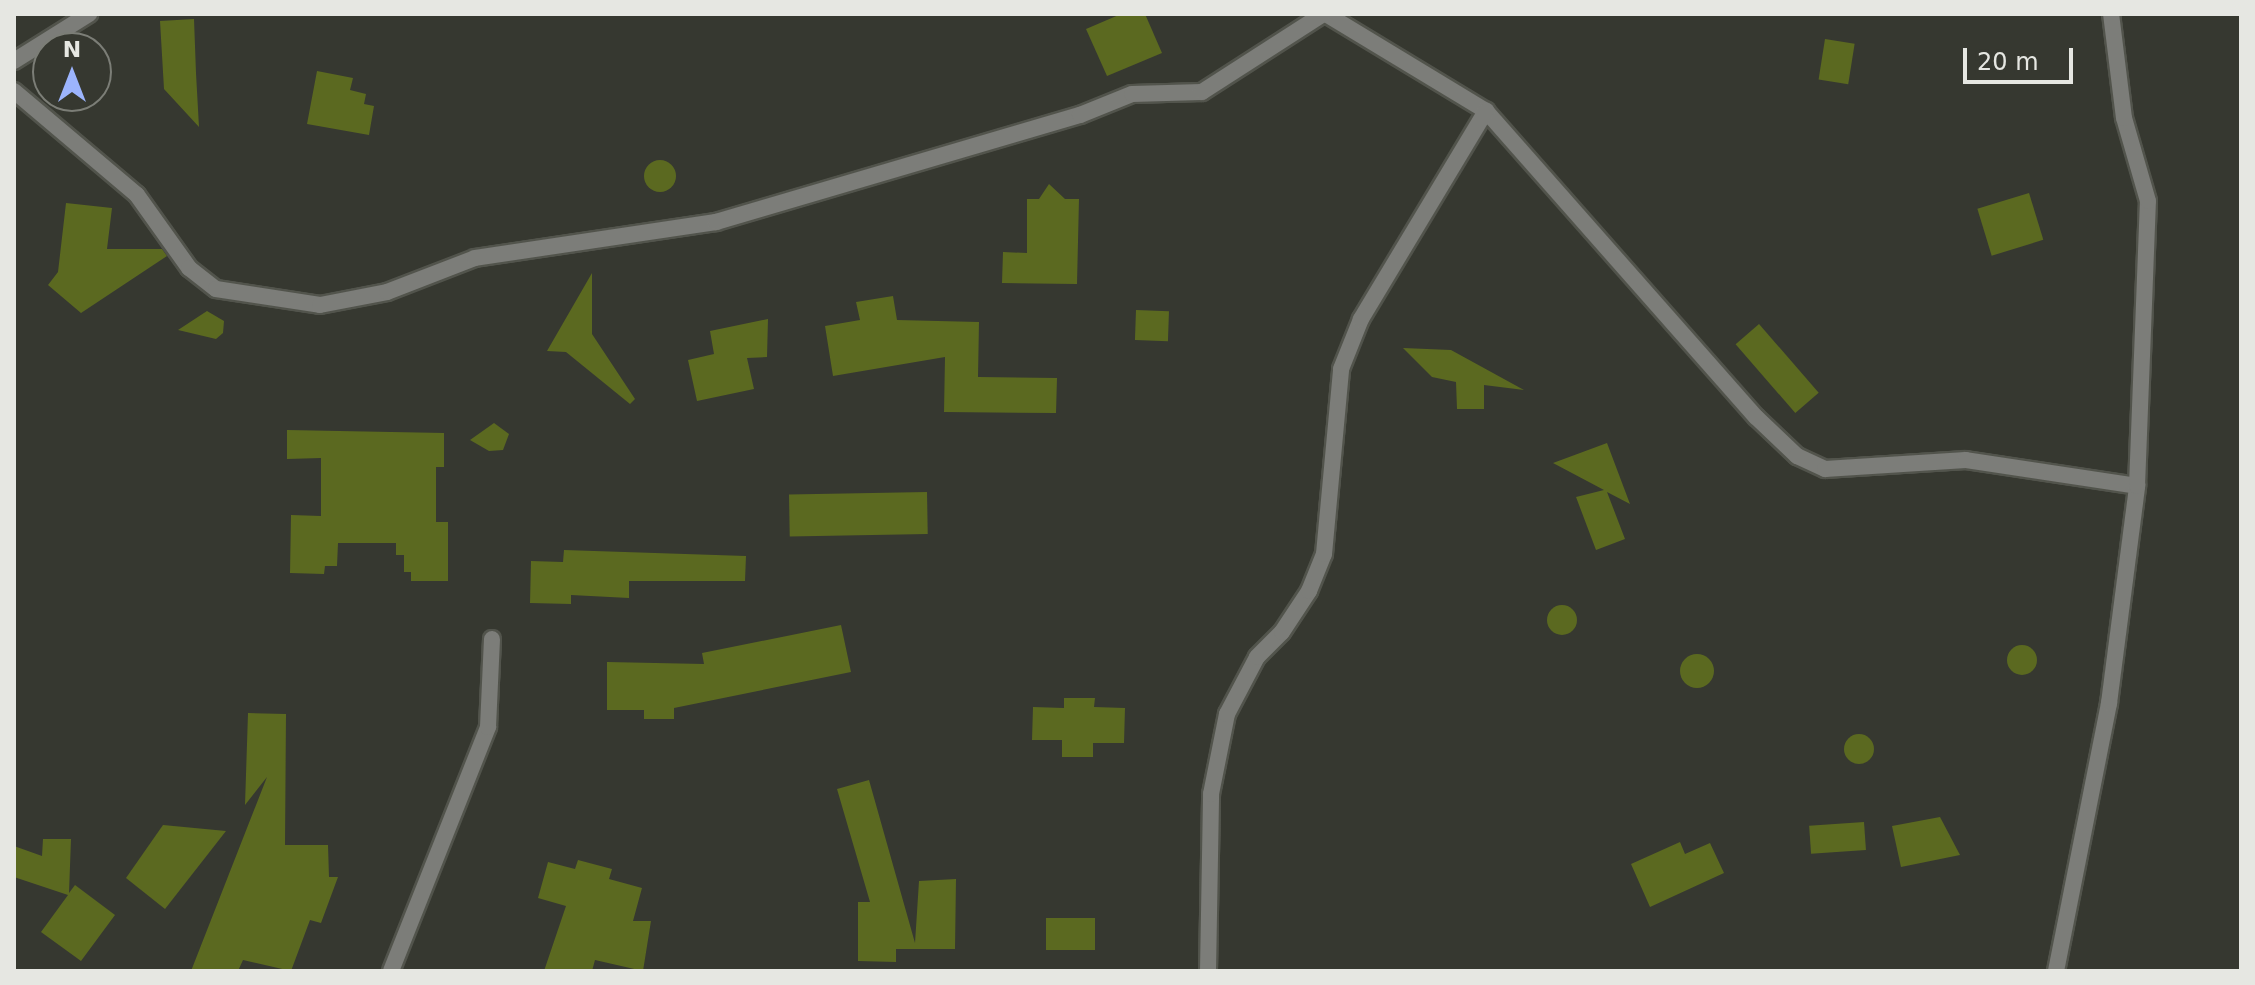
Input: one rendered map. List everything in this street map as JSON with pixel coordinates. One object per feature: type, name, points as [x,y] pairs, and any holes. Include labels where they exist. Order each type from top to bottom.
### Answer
[{"type":"street","points":[[14,61],[89,14]]},
{"type":"street","points":[[14,91],[137,195],[189,268],[216,289],[320,305],[387,292],[475,258],[716,222],[1080,115],[1132,94],[1202,92],[1325,14],[1486,111],[1756,417],[1797,456],[1825,469],[1966,460],[2137,486]]},
{"type":"street","points":[[2056,971],[2109,703],[2137,486],[2148,201],[2124,118],[2111,14]]},
{"type":"street","points":[[1208,971],[1211,794],[1227,714],[1257,657],[1282,632],[1309,591],[1324,554],[1341,369],[1361,319],[1486,111]]},
{"type":"street","points":[[391,971],[488,727],[492,639]]},
{"type":"building","points":[[1121,14],[1145,14],[1162,53],[1107,76],[1086,29]]},
{"type":"building","points":[[194,19],[199,127],[164,89],[160,21]]},
{"type":"building","points":[[1825,39],[1855,44],[1848,84],[1819,79]]},
{"type":"building","points":[[317,71],[353,78],[350,90],[366,94],[364,104],[374,106],[369,135],[307,124]]},
{"type":"building","points":[[660,160],[671,165],[676,176],[671,187],[660,192],[649,187],[644,176],[649,165]]},
{"type":"building","points":[[1049,184],[1065,199],[1079,199],[1077,284],[1002,283],[1003,252],[1027,253],[1027,199],[1039,199]]},
{"type":"building","points":[[2029,193],[2043,240],[1992,256],[1977,209]]},
{"type":"building","points":[[66,203],[112,208],[107,249],[162,249],[167,256],[81,313],[48,285],[58,272]]},
{"type":"building","points":[[592,273],[592,334],[635,399],[630,404],[566,352],[547,351]]},
{"type":"building","points":[[893,296],[897,320],[979,322],[978,377],[1057,378],[1056,413],[944,412],[945,357],[833,376],[825,326],[860,320],[856,302]]},
{"type":"building","points":[[1136,310],[1169,311],[1168,341],[1135,340]]},
{"type":"building","points":[[207,311],[224,321],[223,333],[216,339],[178,330]]},
{"type":"building","points":[[768,319],[767,357],[747,358],[754,389],[697,401],[688,360],[714,354],[710,331]]},
{"type":"building","points":[[1759,324],[1819,393],[1795,413],[1736,344]]},
{"type":"building","points":[[1403,348],[1451,350],[1524,390],[1484,385],[1484,409],[1457,409],[1456,382],[1432,377]]},
{"type":"building","points":[[494,423],[509,434],[503,450],[489,451],[470,440]]},
{"type":"building","points":[[287,430],[444,433],[444,467],[436,467],[436,522],[448,522],[448,581],[411,581],[411,572],[404,572],[404,555],[396,555],[396,543],[338,543],[337,566],[325,566],[324,574],[290,573],[291,515],[321,516],[321,458],[287,459]]},
{"type":"building","points":[[1607,443],[1630,504],[1607,492],[1625,539],[1596,550],[1576,497],[1604,490],[1553,463]]},
{"type":"building","points":[[927,492],[928,534],[790,536],[789,494]]},
{"type":"building","points":[[564,550],[746,556],[745,581],[629,581],[629,598],[571,595],[571,604],[530,603],[531,561],[563,562]]},
{"type":"building","points":[[1562,605],[1573,609],[1577,620],[1573,631],[1562,635],[1551,631],[1547,620],[1551,609]]},
{"type":"building","points":[[841,625],[851,672],[674,708],[674,719],[644,719],[644,710],[607,710],[607,662],[704,664],[702,653]]},
{"type":"building","points":[[2022,645],[2033,649],[2037,660],[2033,671],[2022,675],[2011,671],[2007,660],[2011,649]]},
{"type":"building","points":[[1697,654],[1709,659],[1714,671],[1709,683],[1697,688],[1685,683],[1680,671],[1685,659]]},
{"type":"building","points":[[1064,698],[1095,698],[1094,707],[1125,708],[1124,743],[1093,743],[1093,757],[1062,757],[1062,740],[1032,740],[1033,707],[1064,708]]},
{"type":"building","points":[[248,713],[286,714],[285,845],[328,845],[329,877],[338,877],[321,923],[310,920],[291,971],[243,960],[238,971],[191,971],[267,777],[245,805]]},
{"type":"building","points":[[1859,734],[1869,739],[1874,749],[1869,759],[1859,764],[1849,759],[1844,749],[1849,739]]},
{"type":"building","points":[[869,780],[915,943],[919,881],[956,879],[955,949],[896,949],[896,962],[858,961],[858,902],[870,902],[837,789]]},
{"type":"building","points":[[1940,817],[1960,855],[1901,867],[1892,826]]},
{"type":"building","points":[[1864,822],[1866,850],[1811,854],[1809,826]]},
{"type":"building","points":[[163,825],[226,831],[165,909],[126,878]]},
{"type":"building","points":[[43,839],[71,839],[69,893],[75,885],[115,915],[81,961],[41,932],[68,895],[14,877],[14,846],[42,856]]},
{"type":"building","points":[[1680,842],[1685,854],[1710,843],[1724,873],[1650,907],[1631,864]]},
{"type":"building","points":[[578,860],[612,869],[609,879],[642,888],[633,921],[651,921],[643,971],[595,960],[592,971],[544,971],[566,906],[538,898],[548,862],[575,869]]},
{"type":"building","points":[[1046,918],[1095,918],[1095,950],[1046,950]]}]
